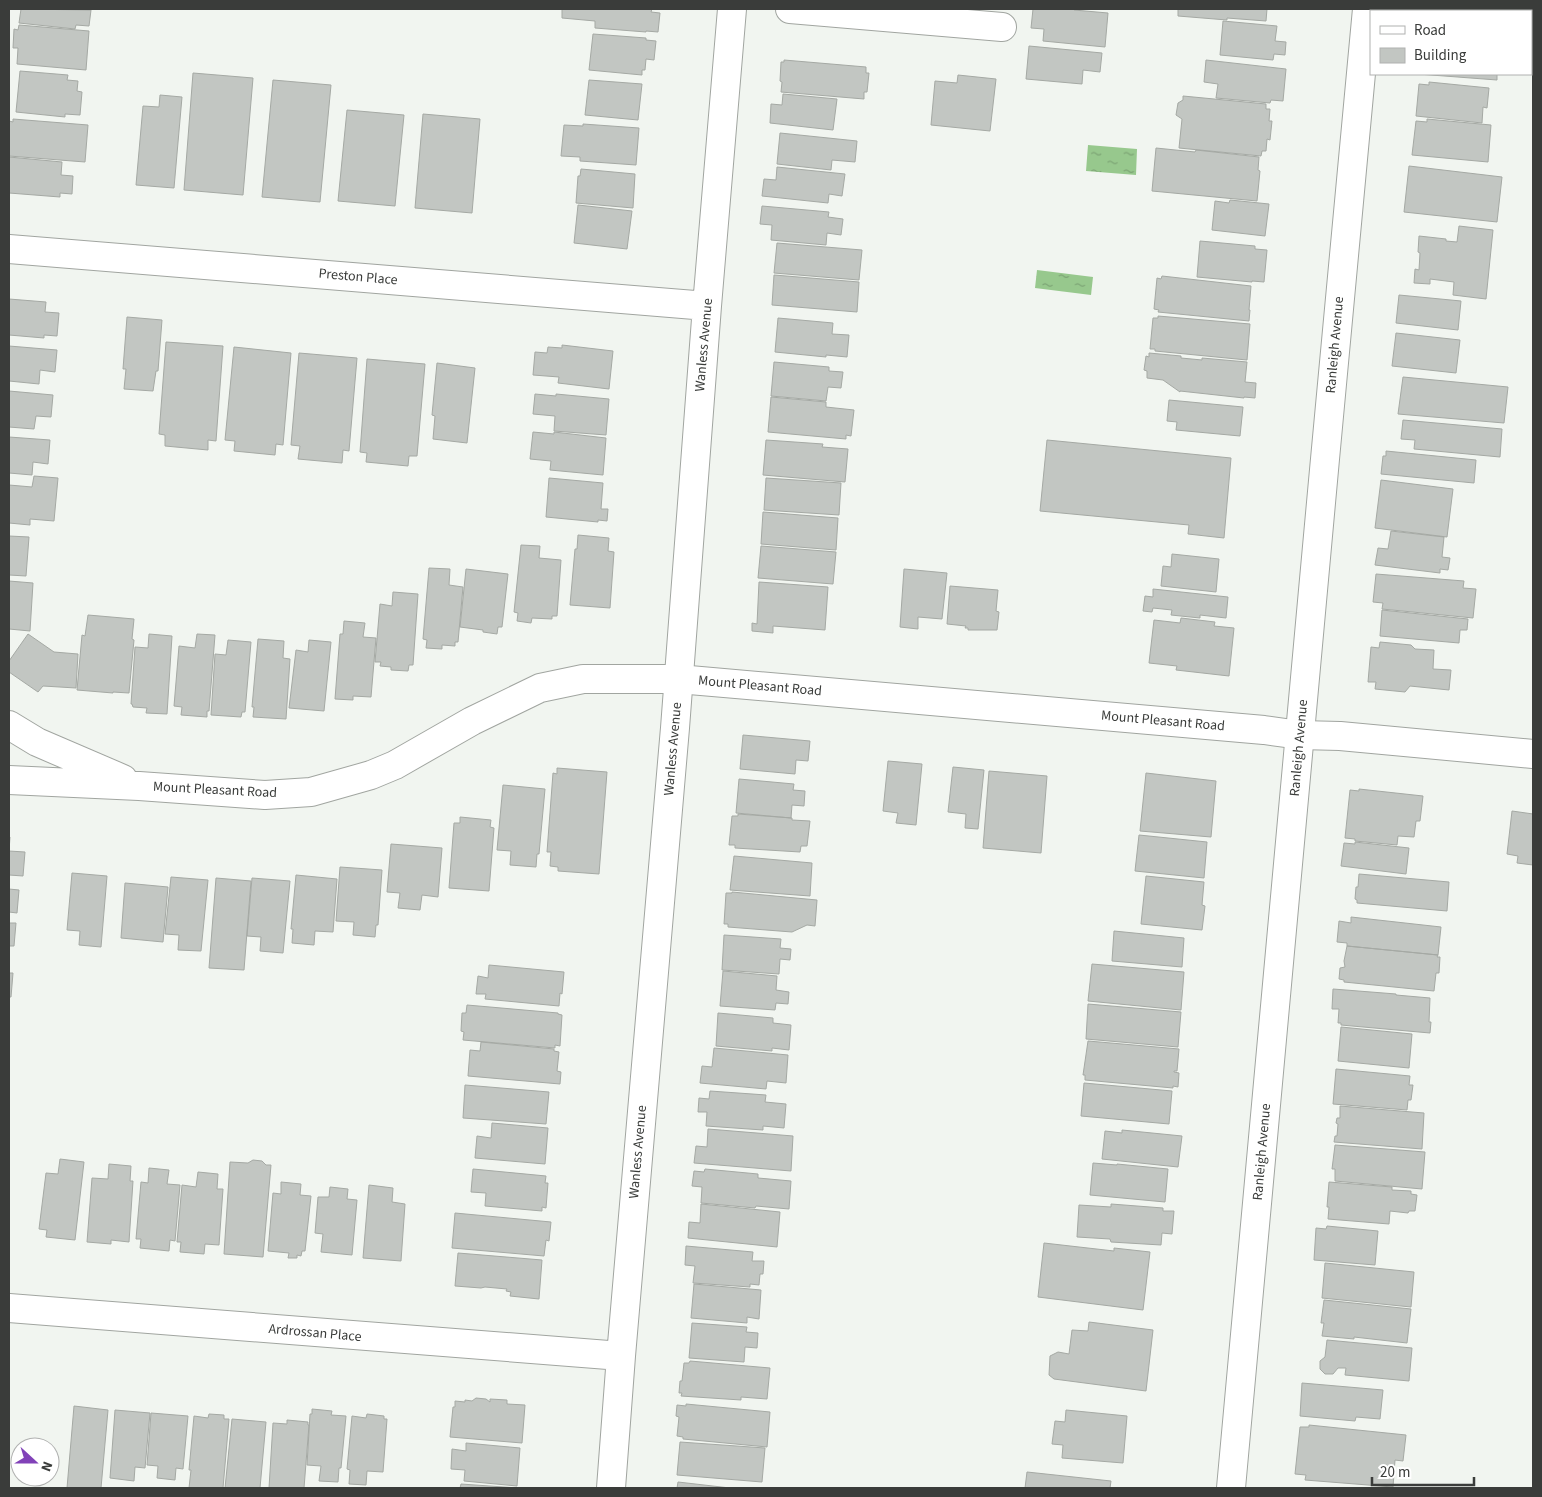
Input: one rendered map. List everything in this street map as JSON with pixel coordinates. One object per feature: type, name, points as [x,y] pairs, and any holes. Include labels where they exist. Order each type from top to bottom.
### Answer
[{"type":"street","name":"Wanless Avenue","points":[[611,1488],[732,9]]},
{"type":"street","points":[[790,9],[1002,27]]},
{"type":"street","name":"Ranleigh Avenue","points":[[1231,1488],[1367,9]]},
{"type":"street","name":"Preston Place","points":[[9,249],[707,306]]},
{"type":"street","name":"Mount Pleasant Road","points":[[9,780],[139,786],[265,795],[311,792],[371,775],[395,765],[472,721],[540,688],[583,679],[678,679],[1533,754]]},
{"type":"street","points":[[9,724],[36,742],[139,786]]},
{"type":"street","name":"Ardrossan Place","points":[[9,1308],[621,1356]]},
{"type":"water","points":[[1088,145],[1137,149],[1136,175],[1086,171]]},
{"type":"water","points":[[1037,270],[1093,277],[1091,295],[1035,288]]},
{"type":"building","points":[[21,9],[91,10],[89,26],[76,25],[75,29],[19,23]]},
{"type":"building","points":[[562,9],[652,9],[651,12],[660,13],[658,32],[595,28],[595,21],[562,18]]},
{"type":"building","points":[[1033,9],[1074,9],[1108,13],[1105,47],[1043,41],[1044,29],[1031,28]]},
{"type":"building","points":[[1178,9],[1267,9],[1266,21],[1178,16]]},
{"type":"building","points":[[1438,9],[1482,9],[1482,10]]},
{"type":"building","points":[[1223,21],[1277,26],[1275,41],[1286,42],[1285,55],[1274,54],[1273,60],[1220,55]]},
{"type":"building","points":[[19,25],[89,31],[86,70],[17,64],[18,48],[13,48],[14,29],[18,30]]},
{"type":"building","points":[[593,34],[646,38],[646,40],[656,41],[654,60],[646,59],[645,70],[642,70],[642,75],[589,70]]},
{"type":"building","points":[[1029,46],[1102,53],[1100,72],[1083,70],[1082,84],[1026,79]]},
{"type":"building","points":[[784,60],[866,67],[866,73],[869,73],[867,92],[864,92],[864,99],[781,92],[781,62],[784,62]]},
{"type":"building","points":[[1206,60],[1286,69],[1283,101],[1271,100],[1270,103],[1216,98],[1218,84],[1204,82]]},
{"type":"building","points":[[20,71],[68,75],[67,80],[78,81],[77,91],[82,92],[80,115],[65,114],[65,117],[16,112]]},
{"type":"building","points":[[193,73],[253,78],[243,195],[184,190]]},
{"type":"building","points":[[958,75],[996,79],[990,131],[931,125],[935,81],[957,83]]},
{"type":"building","points":[[1431,75],[1497,75],[1497,80]]},
{"type":"building","points":[[273,80],[331,85],[320,202],[262,197]]},
{"type":"building","points":[[589,80],[642,84],[638,120],[585,115]]},
{"type":"building","points":[[1429,82],[1489,88],[1487,108],[1483,107],[1482,123],[1416,116],[1419,84],[1429,85]]},
{"type":"building","points":[[783,94],[837,99],[833,130],[770,123],[771,104],[782,105]]},
{"type":"building","points":[[160,95],[182,97],[174,188],[136,185],[143,106],[159,107]]},
{"type":"building","points":[[1183,96],[1266,104],[1266,109],[1270,109],[1269,121],[1272,121],[1270,140],[1267,139],[1266,151],[1262,151],[1261,156],[1179,148],[1182,119],[1176,115],[1178,103],[1183,100]]},
{"type":"building","points":[[347,110],[404,115],[395,206],[338,201]]},
{"type":"building","points":[[423,114],[480,119],[472,213],[415,208]]},
{"type":"building","points":[[13,119],[88,125],[85,162],[9,156],[9,121],[13,122]]},
{"type":"building","points":[[1427,119],[1491,125],[1488,162],[1412,155],[1416,121],[1427,122]]},
{"type":"building","points":[[583,124],[639,128],[636,165],[580,161],[580,157],[561,156],[564,125],[583,126]]},
{"type":"building","points":[[780,133],[857,141],[855,162],[832,160],[831,170],[777,164]]},
{"type":"building","points":[[1156,148],[1259,157],[1258,170],[1260,171],[1257,201],[1152,191]]},
{"type":"building","points":[[9,157],[62,162],[61,175],[73,176],[72,194],[60,193],[60,197],[9,193]]},
{"type":"building","points":[[1409,166],[1502,177],[1497,222],[1404,212]]},
{"type":"building","points":[[777,167],[845,174],[842,196],[829,194],[828,203],[762,196],[764,179],[776,180]]},
{"type":"building","points":[[581,169],[635,174],[633,208],[576,203],[578,176],[580,176]]},
{"type":"building","points":[[1230,200],[1269,204],[1265,236],[1212,230],[1215,201],[1229,203]]},
{"type":"building","points":[[578,205],[632,211],[627,249],[574,243]]},
{"type":"building","points":[[762,206],[829,212],[828,217],[843,219],[841,235],[827,233],[826,245],[771,240],[772,225],[760,224]]},
{"type":"building","points":[[1459,226],[1493,230],[1486,299],[1453,295],[1454,282],[1430,279],[1430,284],[1414,283],[1415,269],[1419,270],[1419,236],[1457,242]]},
{"type":"building","points":[[1200,241],[1255,246],[1255,249],[1267,250],[1264,282],[1197,277]]},
{"type":"building","points":[[777,243],[862,250],[859,280],[774,273]]},
{"type":"building","points":[[774,275],[859,282],[857,312],[772,305]]},
{"type":"building","points":[[1162,276],[1251,286],[1249,321],[1158,312],[1159,310],[1154,309],[1157,278],[1161,279]]},
{"type":"building","points":[[1399,295],[1461,301],[1458,330],[1396,323]]},
{"type":"building","points":[[9,299],[46,302],[45,312],[59,313],[57,336],[44,335],[44,338],[9,335]]},
{"type":"building","points":[[1158,316],[1250,324],[1247,360],[1150,349],[1153,318],[1158,318]]},
{"type":"building","points":[[127,317],[162,320],[158,371],[156,371],[153,391],[124,389],[126,369],[123,369]]},
{"type":"building","points":[[778,318],[833,323],[832,334],[849,335],[847,357],[775,352]]},
{"type":"building","points":[[1396,333],[1460,340],[1456,373],[1392,366]]},
{"type":"building","points":[[166,342],[223,346],[216,441],[208,440],[208,450],[165,446],[165,435],[159,434]]},
{"type":"building","points":[[562,345],[613,351],[609,389],[558,383],[559,377],[533,375],[535,352],[547,353],[548,347],[562,348]]},
{"type":"building","points":[[9,346],[57,350],[55,372],[40,370],[39,384],[9,381]]},
{"type":"building","points":[[234,347],[291,353],[283,445],[276,444],[275,455],[234,451],[235,441],[225,440]]},
{"type":"building","points":[[299,353],[357,358],[349,451],[343,450],[342,463],[298,459],[300,446],[291,445]]},
{"type":"building","points":[[1149,353],[1202,360],[1202,358],[1247,362],[1245,382],[1256,383],[1255,398],[1180,392],[1163,380],[1147,378],[1147,371],[1144,370],[1146,356],[1149,357]]},
{"type":"building","points":[[367,359],[425,364],[417,456],[409,456],[408,466],[366,462],[367,453],[360,452]]},
{"type":"building","points":[[774,362],[829,367],[829,371],[843,372],[841,388],[828,387],[826,401],[771,396]]},
{"type":"building","points":[[437,363],[475,368],[467,443],[433,439],[435,416],[432,415]]},
{"type":"building","points":[[1403,377],[1508,387],[1504,423],[1398,414]]},
{"type":"building","points":[[9,391],[53,395],[51,417],[36,416],[34,429],[9,427]]},
{"type":"building","points":[[535,394],[609,399],[606,435],[554,431],[555,416],[533,414]]},
{"type":"building","points":[[771,397],[826,402],[826,407],[854,410],[851,436],[846,435],[846,439],[768,432]]},
{"type":"building","points":[[1169,400],[1243,407],[1240,436],[1176,430],[1177,422],[1167,421]]},
{"type":"building","points":[[1403,420],[1502,429],[1500,457],[1414,449],[1415,440],[1401,439]]},
{"type":"building","points":[[533,432],[554,434],[554,432],[606,438],[603,475],[550,470],[551,461],[530,459]]},
{"type":"building","points":[[9,437],[50,440],[48,464],[33,462],[32,475],[9,473]]},
{"type":"building","points":[[766,440],[823,444],[822,447],[848,449],[845,482],[763,475]]},
{"type":"building","points":[[1047,440],[1231,458],[1224,538],[1188,534],[1189,525],[1040,511]]},
{"type":"building","points":[[1386,451],[1476,460],[1474,483],[1381,474],[1383,456],[1386,456]]},
{"type":"building","points":[[34,476],[58,478],[54,521],[30,519],[30,525],[9,523],[9,485],[32,487]]},
{"type":"building","points":[[549,478],[603,483],[601,509],[608,509],[607,521],[598,520],[598,522],[546,517]]},
{"type":"building","points":[[766,478],[841,483],[839,515],[764,510]]},
{"type":"building","points":[[1381,480],[1453,489],[1447,537],[1375,528]]},
{"type":"building","points":[[763,512],[838,518],[836,550],[761,544]]},
{"type":"building","points":[[1391,531],[1444,537],[1442,557],[1450,558],[1448,570],[1440,569],[1440,573],[1375,565],[1378,548],[1388,549]]},
{"type":"building","points":[[578,535],[609,538],[608,551],[614,552],[610,608],[570,605]]},
{"type":"building","points":[[9,536],[29,537],[26,576],[9,575]]},
{"type":"building","points":[[521,545],[540,546],[539,558],[561,560],[557,616],[552,616],[552,619],[532,618],[531,623],[517,621],[518,613],[514,612]]},
{"type":"building","points":[[761,546],[836,552],[833,584],[758,578]]},
{"type":"building","points":[[1172,554],[1219,559],[1216,592],[1161,586],[1163,566],[1171,567]]},
{"type":"building","points":[[429,568],[450,569],[449,585],[463,587],[458,642],[455,642],[455,646],[442,645],[442,649],[426,648],[427,640],[423,639]]},
{"type":"building","points":[[466,569],[508,574],[502,627],[498,627],[497,634],[460,627]]},
{"type":"building","points":[[904,569],[947,573],[942,619],[918,617],[918,629],[900,627]]},
{"type":"building","points":[[1376,574],[1464,581],[1463,588],[1476,589],[1473,618],[1382,609],[1383,603],[1373,602]]},
{"type":"building","points":[[9,581],[33,583],[30,631],[9,629]]},
{"type":"building","points":[[759,582],[828,587],[825,630],[773,626],[773,633],[752,631],[752,623],[757,624]]},
{"type":"building","points":[[950,586],[998,590],[996,611],[999,612],[997,630],[968,630],[968,628],[965,628],[966,626],[947,624]]},
{"type":"building","points":[[1153,589],[1228,597],[1226,618],[1200,615],[1200,618],[1171,615],[1172,610],[1153,608],[1152,612],[1143,611],[1145,596],[1153,597]]},
{"type":"building","points":[[393,592],[418,594],[413,665],[409,665],[408,671],[391,670],[391,667],[380,666],[381,662],[375,662],[380,604],[392,606]]},
{"type":"building","points":[[1382,610],[1468,619],[1467,630],[1460,630],[1459,643],[1380,636]]},
{"type":"building","points":[[88,615],[134,619],[129,693],[77,690],[82,635],[85,636]]},
{"type":"building","points":[[1181,618],[1215,622],[1214,626],[1234,628],[1229,676],[1176,670],[1177,666],[1149,663],[1154,620],[1180,623]]},
{"type":"building","points":[[344,621],[365,623],[363,637],[376,638],[371,697],[353,696],[353,700],[335,699],[340,634],[343,634]]},
{"type":"building","points":[[28,634],[54,652],[78,654],[76,688],[43,686],[38,692],[9,672],[9,661]]},
{"type":"building","points":[[149,634],[172,636],[167,714],[146,713],[147,708],[133,707],[131,704],[135,647],[148,648]]},
{"type":"building","points":[[197,634],[215,635],[207,717],[181,715],[182,707],[174,706],[179,646],[195,648]]},
{"type":"building","points":[[258,639],[284,641],[283,658],[290,659],[286,719],[253,717],[254,707],[252,707]]},
{"type":"building","points":[[228,640],[251,642],[245,712],[242,712],[241,717],[211,715],[215,654],[226,655]]},
{"type":"building","points":[[309,640],[331,642],[324,711],[289,708],[296,650],[308,652]]},
{"type":"building","points":[[1380,642],[1411,645],[1415,649],[1434,650],[1433,669],[1451,670],[1449,690],[1410,686],[1405,692],[1375,689],[1376,682],[1368,682],[1371,647],[1379,648]]},
{"type":"building","points":[[743,735],[810,741],[808,761],[796,760],[795,774],[740,769]]},
{"type":"building","points":[[888,761],[922,764],[916,825],[896,823],[898,813],[883,811]]},
{"type":"building","points":[[953,767],[984,770],[978,829],[965,828],[966,814],[948,812]]},
{"type":"building","points":[[557,768],[607,772],[599,874],[558,871],[558,867],[550,866],[551,852],[547,852],[553,773],[557,774]]},
{"type":"building","points":[[989,771],[1047,776],[1041,853],[983,848]]},
{"type":"building","points":[[1146,773],[1216,781],[1211,837],[1140,831]]},
{"type":"building","points":[[739,779],[794,784],[793,790],[805,791],[804,806],[792,805],[791,818],[736,813]]},
{"type":"building","points":[[503,785],[545,789],[536,867],[510,865],[511,851],[497,850]]},
{"type":"building","points":[[1359,789],[1423,796],[1420,821],[1416,821],[1414,837],[1398,836],[1397,845],[1355,841],[1355,839],[1345,838],[1350,790],[1359,791]]},
{"type":"building","points":[[1512,811],[1533,814],[1533,865],[1517,863],[1518,856],[1507,854]]},
{"type":"building","points":[[738,814],[810,821],[807,846],[801,846],[800,852],[735,848],[735,845],[729,845],[732,816],[738,816]]},
{"type":"building","points":[[460,817],[491,820],[490,827],[494,828],[489,891],[449,888],[454,823],[460,823]]},
{"type":"building","points":[[1139,835],[1207,842],[1204,878],[1135,871]]},
{"type":"building","points":[[1355,842],[1409,848],[1406,874],[1341,866],[1344,843],[1355,844]]},
{"type":"building","points":[[391,844],[442,848],[438,897],[422,895],[420,910],[398,908],[400,893],[387,892]]},
{"type":"building","points":[[9,851],[25,852],[23,876],[9,875]]},
{"type":"building","points":[[734,856],[812,863],[810,896],[730,890]]},
{"type":"building","points":[[340,867],[382,870],[378,925],[376,925],[375,937],[353,935],[354,922],[336,921]]},
{"type":"building","points":[[72,873],[107,876],[101,947],[79,945],[80,931],[67,930]]},
{"type":"building","points":[[1359,874],[1449,882],[1447,911],[1357,903],[1355,899]]},
{"type":"building","points":[[296,875],[337,879],[333,932],[315,931],[314,945],[292,943],[293,929],[291,929]]},
{"type":"building","points":[[1146,876],[1204,882],[1202,905],[1205,906],[1202,930],[1141,924]]},
{"type":"building","points":[[171,877],[208,880],[201,951],[178,950],[179,935],[165,934]]},
{"type":"building","points":[[216,878],[251,881],[244,970],[209,968]]},
{"type":"building","points":[[252,878],[290,881],[283,953],[260,951],[261,937],[247,936]]},
{"type":"building","points":[[125,883],[168,887],[163,942],[121,938]]},
{"type":"building","points":[[9,889],[19,890],[17,913],[9,912]]},
{"type":"building","points":[[726,893],[817,900],[815,926],[807,925],[792,932],[728,927],[728,924],[724,924]]},
{"type":"building","points":[[1351,917],[1441,927],[1438,955],[1347,946],[1347,943],[1337,942],[1339,921],[1351,923]]},
{"type":"building","points":[[9,923],[16,923],[14,946],[9,946]]},
{"type":"building","points":[[1114,931],[1184,938],[1182,967],[1112,961]]},
{"type":"building","points":[[724,935],[781,939],[780,948],[791,949],[790,960],[780,959],[779,974],[722,970]]},
{"type":"building","points":[[1347,946],[1438,955],[1437,957],[1440,957],[1439,973],[1436,973],[1434,991],[1344,982],[1344,980],[1339,979],[1340,968],[1345,967],[1344,961]]},
{"type":"building","points":[[1092,964],[1184,972],[1181,1010],[1088,1001]]},
{"type":"building","points":[[489,965],[564,972],[559,1006],[485,999],[486,994],[476,994],[478,976],[488,978]]},
{"type":"building","points":[[723,971],[777,976],[776,990],[789,992],[788,1004],[776,1003],[775,1010],[720,1006]]},
{"type":"building","points":[[9,973],[13,973],[11,997],[9,997]]},
{"type":"building","points":[[1333,989],[1430,998],[1430,1033],[1341,1025],[1341,1023],[1338,1023],[1339,1009],[1332,1009]]},
{"type":"building","points":[[1088,1004],[1181,1012],[1178,1047],[1086,1039]]},
{"type":"building","points":[[467,1005],[558,1013],[562,1015],[560,1046],[555,1045],[555,1048],[463,1040],[464,1032],[461,1031],[462,1013],[466,1013]]},
{"type":"building","points":[[718,1013],[773,1018],[773,1023],[791,1025],[789,1050],[772,1048],[772,1051],[716,1046]]},
{"type":"building","points":[[1341,1027],[1412,1034],[1409,1068],[1338,1061]]},
{"type":"building","points":[[1088,1041],[1179,1049],[1177,1071],[1174,1071],[1179,1073],[1178,1087],[1085,1080],[1085,1075],[1083,1075]]},
{"type":"building","points":[[481,1042],[554,1049],[554,1051],[559,1052],[557,1071],[561,1072],[560,1084],[468,1076],[470,1050],[480,1051]]},
{"type":"building","points":[[714,1048],[788,1055],[786,1083],[767,1081],[766,1089],[700,1083],[702,1066],[712,1067]]},
{"type":"building","points":[[1336,1069],[1410,1076],[1409,1085],[1413,1085],[1411,1100],[1408,1100],[1407,1110],[1333,1104]]},
{"type":"building","points":[[1084,1083],[1172,1091],[1169,1124],[1081,1116]]},
{"type":"building","points":[[465,1085],[549,1092],[546,1124],[463,1118]]},
{"type":"building","points":[[710,1091],[766,1095],[765,1102],[786,1104],[784,1128],[763,1126],[763,1130],[706,1126],[707,1112],[698,1112],[699,1098],[709,1099]]},
{"type":"building","points":[[1340,1106],[1424,1113],[1422,1149],[1334,1142],[1335,1136],[1337,1136],[1337,1118],[1340,1118]]},
{"type":"building","points":[[492,1123],[548,1128],[545,1164],[475,1158],[477,1136],[491,1138]]},
{"type":"building","points":[[708,1129],[793,1136],[791,1171],[694,1163],[696,1146],[707,1147]]},
{"type":"building","points":[[1122,1130],[1182,1136],[1178,1167],[1102,1159],[1105,1131],[1122,1133]]},
{"type":"building","points":[[1335,1145],[1425,1152],[1422,1189],[1335,1181],[1335,1169],[1332,1169]]},
{"type":"building","points":[[60,1159],[84,1162],[75,1240],[46,1237],[47,1230],[39,1229],[46,1173],[58,1174]]},
{"type":"building","points":[[253,1160],[271,1165],[263,1257],[224,1254],[230,1162],[248,1163]]},
{"type":"building","points":[[1093,1163],[1168,1169],[1165,1202],[1090,1195]]},
{"type":"building","points":[[109,1164],[131,1166],[130,1181],[133,1181],[129,1242],[111,1240],[111,1244],[87,1242],[92,1178],[108,1179]]},
{"type":"building","points":[[149,1168],[169,1170],[167,1184],[180,1185],[175,1241],[170,1240],[169,1251],[140,1248],[141,1239],[136,1239],[141,1182],[148,1183]]},
{"type":"building","points":[[473,1169],[546,1176],[545,1183],[548,1183],[546,1208],[542,1207],[542,1211],[485,1206],[486,1193],[471,1192]]},
{"type":"building","points":[[705,1169],[758,1174],[758,1178],[791,1181],[789,1209],[701,1203],[702,1187],[692,1186],[694,1171],[704,1172]]},
{"type":"building","points":[[198,1172],[218,1174],[217,1189],[223,1189],[219,1245],[205,1244],[204,1254],[180,1252],[181,1242],[177,1242],[182,1185],[196,1187]]},
{"type":"building","points":[[281,1182],[301,1184],[300,1195],[311,1196],[305,1251],[302,1251],[301,1256],[297,1255],[297,1258],[288,1258],[289,1253],[268,1251],[273,1193],[281,1194]]},
{"type":"building","points":[[1329,1182],[1392,1187],[1392,1190],[1411,1191],[1411,1194],[1417,1195],[1415,1211],[1409,1211],[1408,1213],[1390,1211],[1389,1224],[1328,1219]]},
{"type":"building","points":[[369,1185],[393,1188],[392,1202],[405,1204],[401,1261],[363,1258]]},
{"type":"building","points":[[330,1187],[348,1189],[347,1199],[357,1200],[352,1255],[321,1252],[323,1234],[315,1233],[318,1197],[329,1197]]},
{"type":"building","points":[[701,1204],[780,1212],[777,1247],[688,1238],[689,1222],[700,1223]]},
{"type":"building","points":[[1111,1204],[1163,1208],[1163,1211],[1174,1211],[1172,1234],[1162,1233],[1161,1245],[1111,1242],[1110,1239],[1077,1237],[1079,1205],[1111,1207]]},
{"type":"building","points":[[455,1213],[551,1222],[549,1241],[546,1240],[544,1256],[452,1248]]},
{"type":"building","points":[[1327,1226],[1378,1231],[1375,1265],[1314,1260],[1316,1228],[1326,1229]]},
{"type":"building","points":[[1044,1243],[1114,1251],[1114,1248],[1150,1252],[1143,1310],[1038,1297]]},
{"type":"building","points":[[686,1246],[753,1252],[752,1261],[764,1261],[763,1274],[760,1274],[759,1285],[750,1284],[750,1287],[693,1283],[695,1266],[685,1265]]},
{"type":"building","points":[[458,1253],[542,1260],[539,1299],[510,1296],[511,1292],[506,1291],[507,1289],[455,1286]]},
{"type":"building","points":[[1325,1263],[1414,1272],[1411,1307],[1322,1298]]},
{"type":"building","points":[[694,1284],[761,1290],[759,1319],[747,1317],[747,1323],[691,1318]]},
{"type":"building","points":[[1324,1300],[1411,1309],[1407,1343],[1354,1337],[1354,1339],[1322,1336],[1324,1323],[1321,1323]]},
{"type":"building","points":[[1089,1322],[1153,1330],[1146,1391],[1054,1379],[1049,1375],[1050,1356],[1058,1352],[1069,1354],[1072,1330],[1088,1331]]},
{"type":"building","points":[[692,1323],[747,1327],[746,1332],[758,1333],[757,1348],[745,1347],[744,1362],[689,1358]]},
{"type":"building","points":[[1327,1340],[1412,1348],[1409,1381],[1345,1375],[1346,1368],[1338,1368],[1333,1374],[1325,1374],[1320,1369],[1320,1361],[1325,1357]]},
{"type":"building","points":[[690,1361],[770,1368],[767,1399],[741,1397],[741,1400],[681,1396],[682,1393],[679,1393],[680,1381],[682,1381],[684,1363],[689,1363]]},
{"type":"building","points":[[1302,1383],[1383,1390],[1380,1419],[1356,1417],[1355,1421],[1300,1416]]},
{"type":"building","points":[[476,1398],[486,1399],[490,1402],[490,1399],[507,1400],[507,1404],[525,1405],[522,1443],[450,1437],[455,1401],[472,1401]]},
{"type":"building","points":[[686,1404],[770,1412],[767,1447],[683,1439],[683,1437],[677,1436],[679,1417],[676,1416],[677,1405],[686,1406]]},
{"type":"building","points":[[74,1406],[108,1410],[101,1488],[67,1488]]},
{"type":"building","points":[[312,1409],[332,1411],[331,1415],[346,1416],[338,1482],[319,1481],[321,1466],[307,1465],[310,1414],[312,1414]]},
{"type":"building","points":[[115,1410],[150,1413],[145,1468],[135,1467],[134,1481],[110,1478]]},
{"type":"building","points":[[1066,1410],[1127,1416],[1123,1463],[1062,1458],[1063,1445],[1052,1444],[1055,1421],[1065,1422]]},
{"type":"building","points":[[151,1413],[188,1416],[183,1469],[176,1468],[175,1480],[157,1478],[158,1466],[147,1465]]},
{"type":"building","points":[[209,1414],[224,1415],[224,1419],[229,1419],[223,1488],[189,1488],[194,1416],[208,1418]]},
{"type":"building","points":[[367,1414],[384,1416],[384,1419],[387,1419],[383,1472],[367,1471],[366,1485],[349,1484],[350,1470],[347,1469],[352,1416],[366,1418]]},
{"type":"building","points":[[232,1419],[266,1422],[260,1488],[225,1488]]},
{"type":"building","points":[[287,1420],[308,1422],[309,1425],[304,1488],[269,1488],[273,1423],[287,1424]]},
{"type":"building","points":[[1309,1425],[1406,1435],[1403,1461],[1395,1460],[1393,1487],[1305,1480],[1306,1475],[1295,1474],[1300,1427],[1309,1427]]},
{"type":"building","points":[[680,1442],[765,1448],[762,1482],[677,1475]]},
{"type":"building","points":[[466,1443],[520,1448],[517,1486],[464,1481],[465,1470],[451,1469],[452,1449],[466,1451]]},
{"type":"building","points":[[1027,1472],[1111,1481],[1110,1488],[1025,1488]]},
{"type":"building","points":[[678,1482],[730,1488],[677,1488]]},
{"type":"building","points":[[461,1484],[518,1488],[460,1488]]}]
